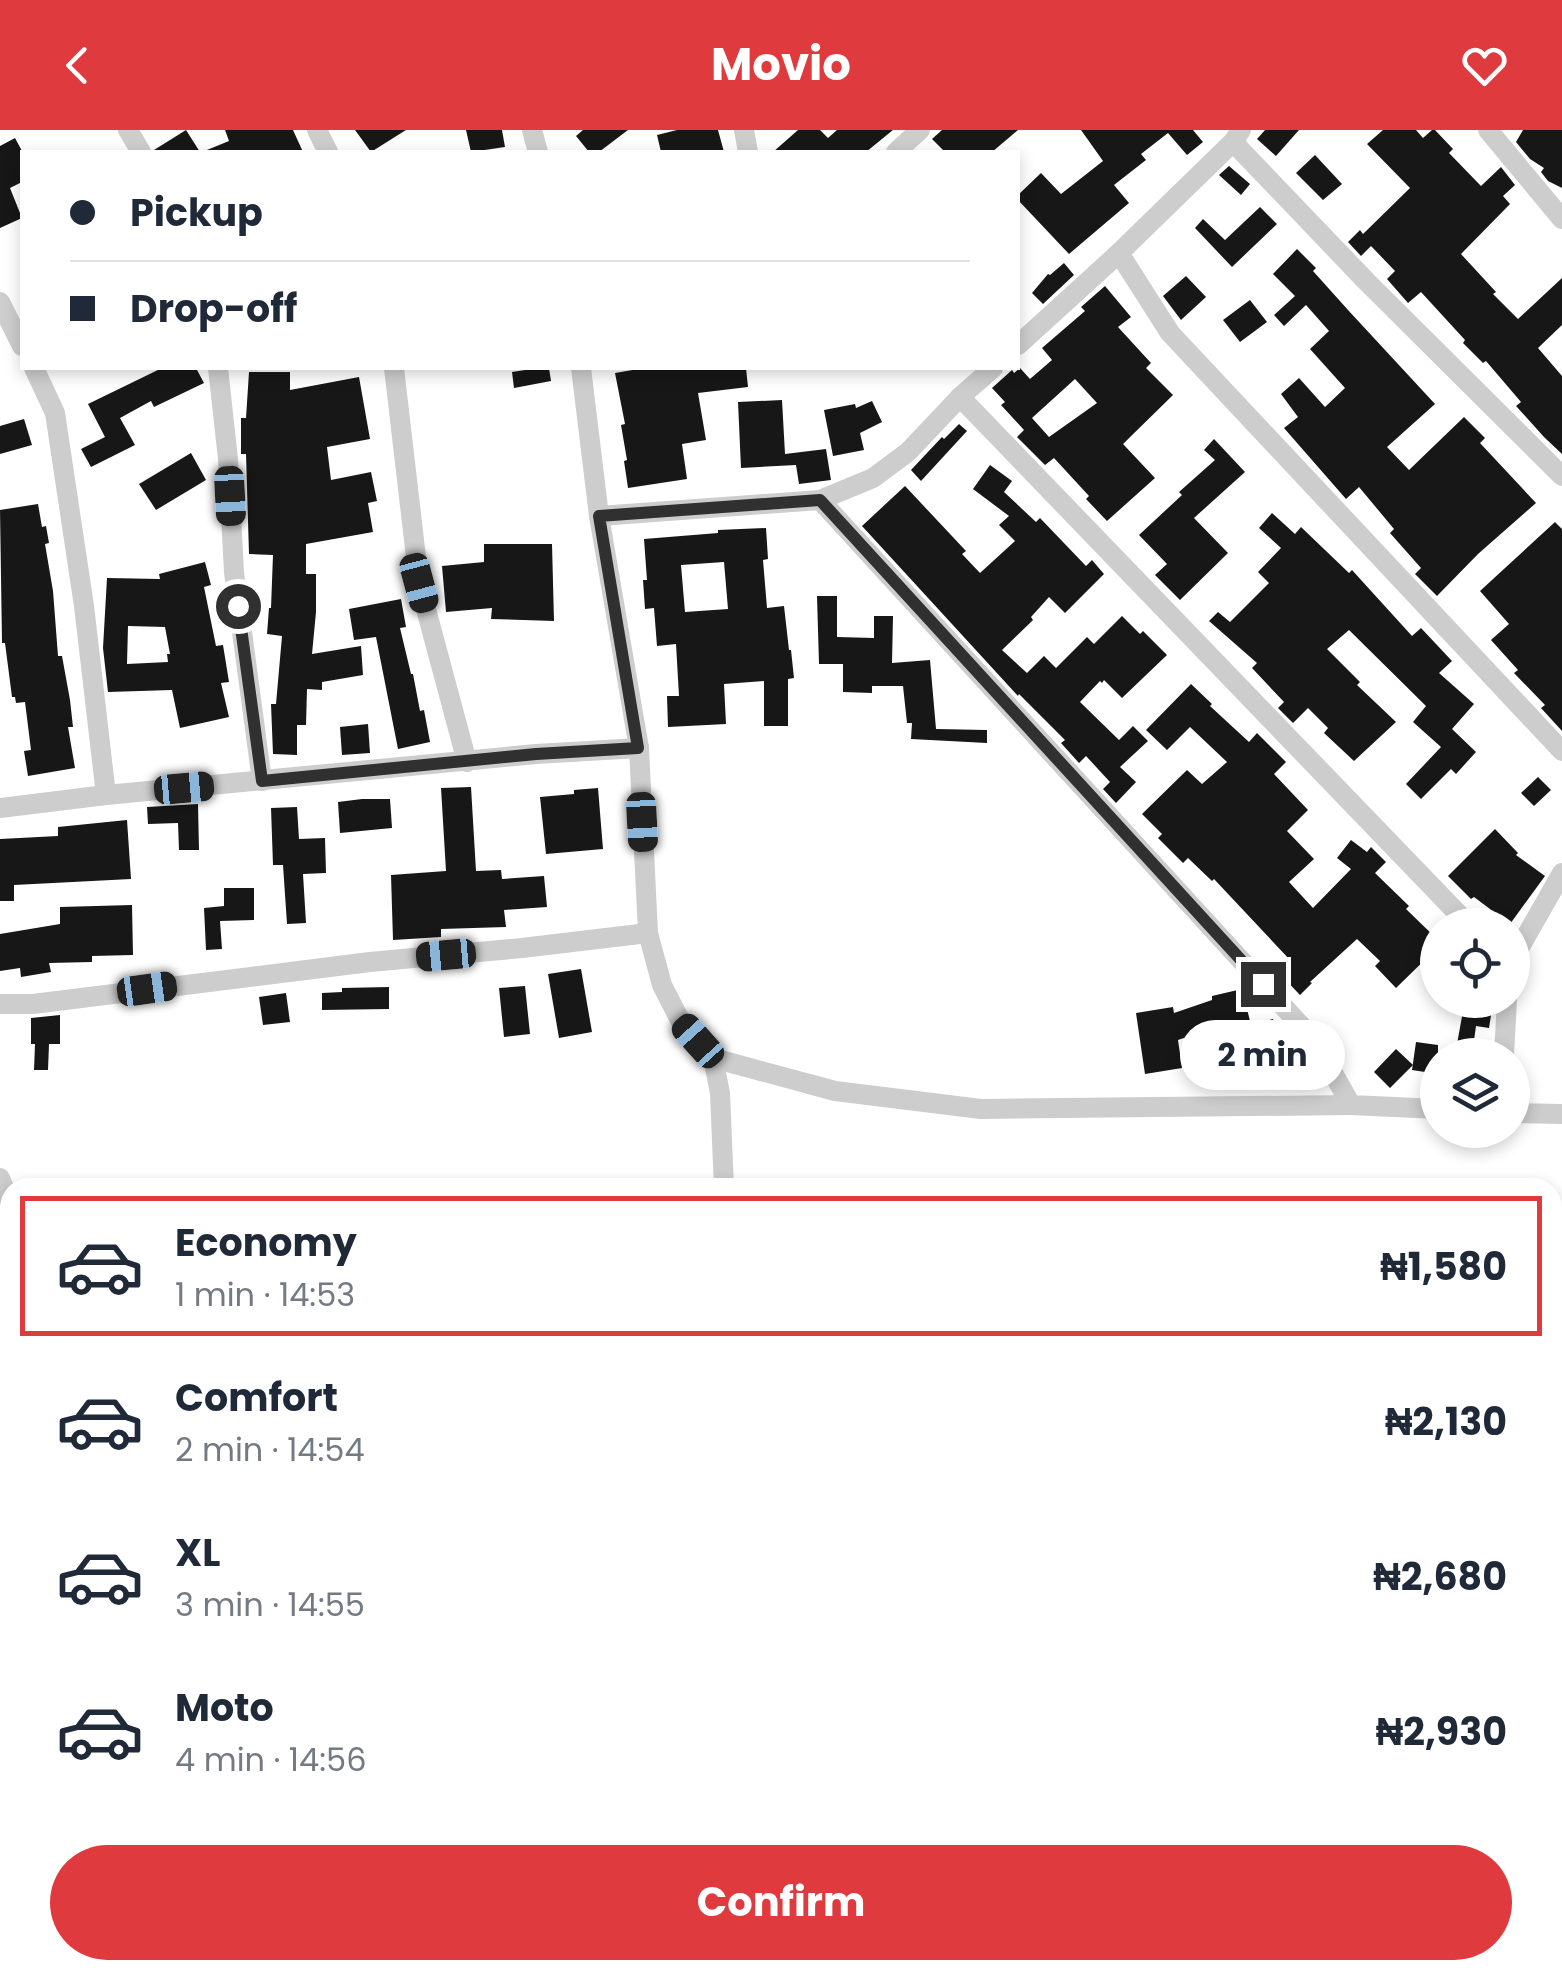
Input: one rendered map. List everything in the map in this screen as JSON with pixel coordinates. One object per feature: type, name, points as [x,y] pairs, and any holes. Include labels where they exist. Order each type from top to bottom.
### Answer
[{"type":"street","points":[[1488,130],[1562,220]]},
{"type":"street","points":[[1020,343],[1119,253],[1237,136],[1367,282],[1562,476]]},
{"type":"street","points":[[1119,253],[1170,332],[1562,751]]},
{"type":"street","points":[[0,302],[20,342]]},
{"type":"street","points":[[35,370],[56,414],[106,795]]},
{"type":"street","points":[[218,370],[234,572],[262,781]]},
{"type":"street","points":[[394,370],[419,583],[467,762]]},
{"type":"street","points":[[581,370],[599,516],[638,748],[648,934],[662,985],[682,1024],[712,1058],[720,1093],[724,1178]]},
{"type":"street","points":[[599,516],[820,500],[885,470],[991,370]]},
{"type":"street","points":[[960,397],[1453,908]]},
{"type":"street","points":[[820,500],[1315,1041],[1352,1105]]},
{"type":"street","points":[[0,808],[536,754],[638,748]]},
{"type":"street","points":[[1530,929],[1562,873]]},
{"type":"street","points":[[0,1004],[33,1004],[370,962],[648,934]]},
{"type":"street","points":[[712,1058],[835,1091],[981,1109],[1352,1105],[1420,1108]]},
{"type":"street","points":[[1530,1113],[1562,1114]]},
{"type":"building","points":[[186,130],[199,150],[154,150]]},
{"type":"building","points":[[225,130],[293,130],[302,150],[207,150],[229,141]]},
{"type":"building","points":[[355,130],[406,130],[374,150],[370,150]]},
{"type":"building","points":[[466,130],[502,130],[505,147],[471,150]]},
{"type":"building","points":[[583,130],[628,130],[602,150],[587,150],[576,136]]},
{"type":"building","points":[[677,130],[718,130],[723,150],[661,150],[657,135]]},
{"type":"building","points":[[798,130],[820,130],[828,138],[837,130],[893,130],[868,150],[775,150]]},
{"type":"building","points":[[942,130],[1018,130],[994,150],[943,150],[932,139]]},
{"type":"building","points":[[1081,130],[1193,130],[1203,142],[1187,155],[1168,133],[1141,154],[1146,160],[1114,185],[1129,203],[1069,254],[1020,202],[1020,193],[1041,173],[1061,194],[1103,161]]},
{"type":"building","points":[[1265,130],[1299,130],[1276,156],[1257,139]]},
{"type":"building","points":[[1383,130],[1416,130],[1423,138],[1435,130],[1453,149],[1449,153],[1481,186],[1501,167],[1515,185],[1503,196],[1510,204],[1461,254],[1518,319],[1562,278],[1562,325],[1538,348],[1562,376],[1562,454],[1516,406],[1521,402],[1486,361],[1483,363],[1463,343],[1465,340],[1421,292],[1408,303],[1387,279],[1395,271],[1371,246],[1361,256],[1348,242],[1360,230],[1363,234],[1410,188],[1367,144]]},
{"type":"building","points":[[1523,130],[1562,130],[1562,188],[1548,181],[1541,172],[1544,168],[1516,142]]},
{"type":"building","points":[[15,138],[21,150],[20,183],[10,188],[20,219],[0,228],[0,146]]},
{"type":"building","points":[[1315,155],[1342,184],[1323,200],[1296,173]]},
{"type":"building","points":[[1229,166],[1250,184],[1241,195],[1219,175]]},
{"type":"building","points":[[1260,207],[1277,224],[1232,267],[1195,228],[1203,219],[1225,240]]},
{"type":"building","points":[[1297,249],[1435,404],[1387,447],[1409,470],[1464,417],[1485,438],[1480,443],[1536,503],[1437,596],[1415,574],[1421,568],[1390,533],[1394,529],[1359,487],[1346,499],[1284,428],[1298,417],[1281,394],[1299,378],[1325,407],[1345,388],[1310,349],[1329,331],[1306,305],[1284,326],[1274,315],[1295,296],[1273,274]]},
{"type":"building","points":[[1064,263],[1074,275],[1043,304],[1032,293]]},
{"type":"building","points":[[1186,276],[1206,297],[1181,320],[1163,296]]},
{"type":"building","points":[[1105,286],[1131,317],[1118,327],[1151,363],[1146,368],[1173,395],[1123,444],[1155,478],[1107,521],[1054,458],[1045,465],[1017,437],[1024,430],[1001,405],[1005,402],[992,388],[1012,370],[1014,373],[1020,368],[1030,379],[1052,360],[1042,348],[1085,311],[1081,307]],"holes":[[[1075,379],[1097,403],[1049,437],[1032,418]]]},
{"type":"building","points":[[1250,300],[1267,322],[1240,342],[1223,320]]},
{"type":"building","points":[[158,370],[197,370],[204,383],[154,407],[151,401],[120,418],[135,445],[91,467],[81,449],[105,437],[88,404]]},
{"type":"building","points":[[549,370],[551,381],[514,388],[512,372]]},
{"type":"building","points":[[746,370],[748,387],[698,393],[706,440],[682,444],[687,479],[628,488],[621,425],[625,424],[615,373]]},
{"type":"building","points":[[249,372],[290,372],[290,390],[359,377],[370,439],[327,447],[331,480],[371,472],[377,501],[368,503],[373,532],[306,544],[306,574],[316,574],[312,654],[361,646],[363,675],[322,682],[322,690],[307,689],[306,725],[297,725],[297,755],[273,754],[271,704],[276,704],[282,636],[267,634],[273,555],[249,554],[241,418],[246,418]]},
{"type":"building","points":[[782,400],[785,454],[826,449],[831,480],[799,484],[796,465],[741,468],[738,402]]},
{"type":"building","points":[[872,401],[882,422],[860,433],[864,450],[833,456],[824,410],[855,404],[856,408]]},
{"type":"building","points":[[24,419],[32,445],[0,454],[0,426]]},
{"type":"building","points":[[959,424],[967,431],[921,481],[911,470]]},
{"type":"building","points":[[1214,439],[1245,472],[1194,518],[1228,553],[1180,600],[1155,575],[1167,564],[1139,535],[1215,460],[1204,450]]},
{"type":"building","points":[[191,453],[206,480],[156,510],[139,484]]},
{"type":"building","points":[[990,465],[1012,481],[1004,492],[1036,522],[1040,518],[1086,566],[1092,560],[1104,574],[1065,613],[1049,597],[1031,617],[1033,620],[1002,650],[1027,673],[1044,656],[1056,668],[1087,637],[1094,644],[1122,616],[1167,655],[1122,698],[1104,680],[1080,702],[1119,740],[1133,726],[1148,741],[1120,767],[1136,782],[1116,803],[1103,789],[1110,782],[1086,756],[1079,763],[1061,743],[1065,740],[1018,696],[862,526],[905,486],[966,551],[962,554],[980,573],[1015,541],[999,525],[1009,516],[973,489]]},
{"type":"building","points":[[38,504],[49,543],[45,544],[58,656],[62,656],[70,700],[73,727],[68,727],[75,768],[28,776],[24,751],[31,750],[25,702],[16,703],[12,697],[2,643],[0,510]]},
{"type":"building","points":[[1272,513],[1295,534],[1301,527],[1349,573],[1352,570],[1412,636],[1421,628],[1452,661],[1439,673],[1474,704],[1452,729],[1476,752],[1456,774],[1451,769],[1421,799],[1406,784],[1441,747],[1413,722],[1426,706],[1349,630],[1327,649],[1396,722],[1354,761],[1324,733],[1328,728],[1308,708],[1293,723],[1278,708],[1284,702],[1252,668],[1257,663],[1209,621],[1218,612],[1230,622],[1269,583],[1258,572],[1281,548],[1259,528]]},
{"type":"building","points":[[1555,522],[1562,529],[1562,731],[1491,640],[1509,624],[1480,591]]},
{"type":"building","points":[[766,528],[768,559],[763,560],[767,608],[784,606],[791,650],[794,678],[788,679],[788,726],[764,726],[764,681],[724,684],[726,724],[668,727],[667,696],[679,696],[676,644],[657,646],[654,608],[645,609],[644,539]],"holes":[[[724,562],[728,609],[685,612],[681,565]]]},
{"type":"building","points":[[484,544],[552,544],[554,621],[491,619],[492,608],[446,612],[442,566],[484,562]]},
{"type":"building","points":[[205,562],[211,585],[204,587],[216,646],[223,645],[229,682],[221,683],[229,717],[180,728],[172,690],[108,692],[103,648],[107,578],[160,579],[159,574]],"holes":[[[128,626],[165,627],[168,662],[127,664]]]},
{"type":"building","points":[[817,596],[837,596],[837,637],[874,638],[874,616],[893,616],[892,663],[930,660],[936,729],[987,730],[987,743],[911,739],[912,723],[907,723],[903,686],[872,686],[872,693],[843,692],[843,664],[819,664]]},
{"type":"building","points":[[401,599],[406,627],[400,628],[430,742],[398,749],[376,637],[354,640],[349,609]]},
{"type":"building","points":[[1191,684],[1249,742],[1257,733],[1286,762],[1274,774],[1308,810],[1287,831],[1314,859],[1289,882],[1313,908],[1351,869],[1337,858],[1351,840],[1367,852],[1371,847],[1386,862],[1375,873],[1420,923],[1420,965],[1396,988],[1375,966],[1380,961],[1357,939],[1300,995],[1279,973],[1291,961],[1214,879],[1188,858],[1183,863],[1158,838],[1162,834],[1142,814],[1187,770],[1202,784],[1227,762],[1190,727],[1167,750],[1146,730]]},
{"type":"building","points":[[368,724],[370,753],[342,755],[340,727]]},
{"type":"building","points":[[1538,777],[1551,790],[1534,806],[1521,793]]},
{"type":"building","points":[[471,787],[476,871],[501,870],[502,879],[544,876],[547,907],[504,910],[506,927],[441,929],[441,937],[393,940],[391,875],[446,871],[441,788]]},
{"type":"building","points":[[598,788],[603,849],[546,854],[540,797]]},
{"type":"building","points":[[390,799],[392,828],[340,833],[338,802]]},
{"type":"building","points":[[198,804],[199,850],[179,850],[178,823],[148,824],[147,807]]},
{"type":"building","points":[[297,807],[299,839],[325,838],[326,873],[303,874],[306,923],[287,924],[283,865],[273,865],[271,808]]},
{"type":"building","points":[[127,820],[131,879],[14,885],[14,901],[0,901],[0,839],[58,836],[58,827]]},
{"type":"building","points":[[1495,829],[1516,855],[1545,876],[1522,908],[1489,908],[1474,897],[1471,899],[1448,876]]},
{"type":"building","points":[[224,888],[254,888],[254,920],[220,921],[222,949],[206,950],[204,908],[224,906]]},
{"type":"building","points":[[132,905],[133,955],[92,956],[92,962],[49,963],[51,972],[21,977],[20,968],[0,971],[0,934],[60,924],[60,907]]},
{"type":"building","points":[[581,969],[592,1032],[559,1038],[548,974]]},
{"type":"building","points":[[525,986],[530,1034],[504,1037],[499,988]]},
{"type":"building","points":[[389,987],[389,1009],[322,1010],[322,993],[342,992],[342,988]]},
{"type":"building","points":[[1242,989],[1251,1025],[1273,1019],[1281,1049],[1223,1064],[1213,1028],[1178,1040],[1182,1068],[1145,1074],[1136,1013],[1173,1007],[1174,1013],[1212,1000],[1212,996]]},
{"type":"building","points":[[286,993],[290,1022],[263,1025],[259,997]]},
{"type":"building","points":[[60,1015],[60,1044],[49,1044],[48,1070],[34,1070],[31,1018]]},
{"type":"building","points":[[1462,1018],[1490,1018],[1489,1028],[1476,1026],[1474,1038],[1458,1038]]},
{"type":"building","points":[[1416,1042],[1420,1043],[1420,1071],[1412,1070]]},
{"type":"building","points":[[1396,1049],[1413,1065],[1390,1088],[1374,1072]]},
{"type":"route","points":[[238,606],[262,781],[638,748],[599,516],[820,500],[1263,984]]}]
